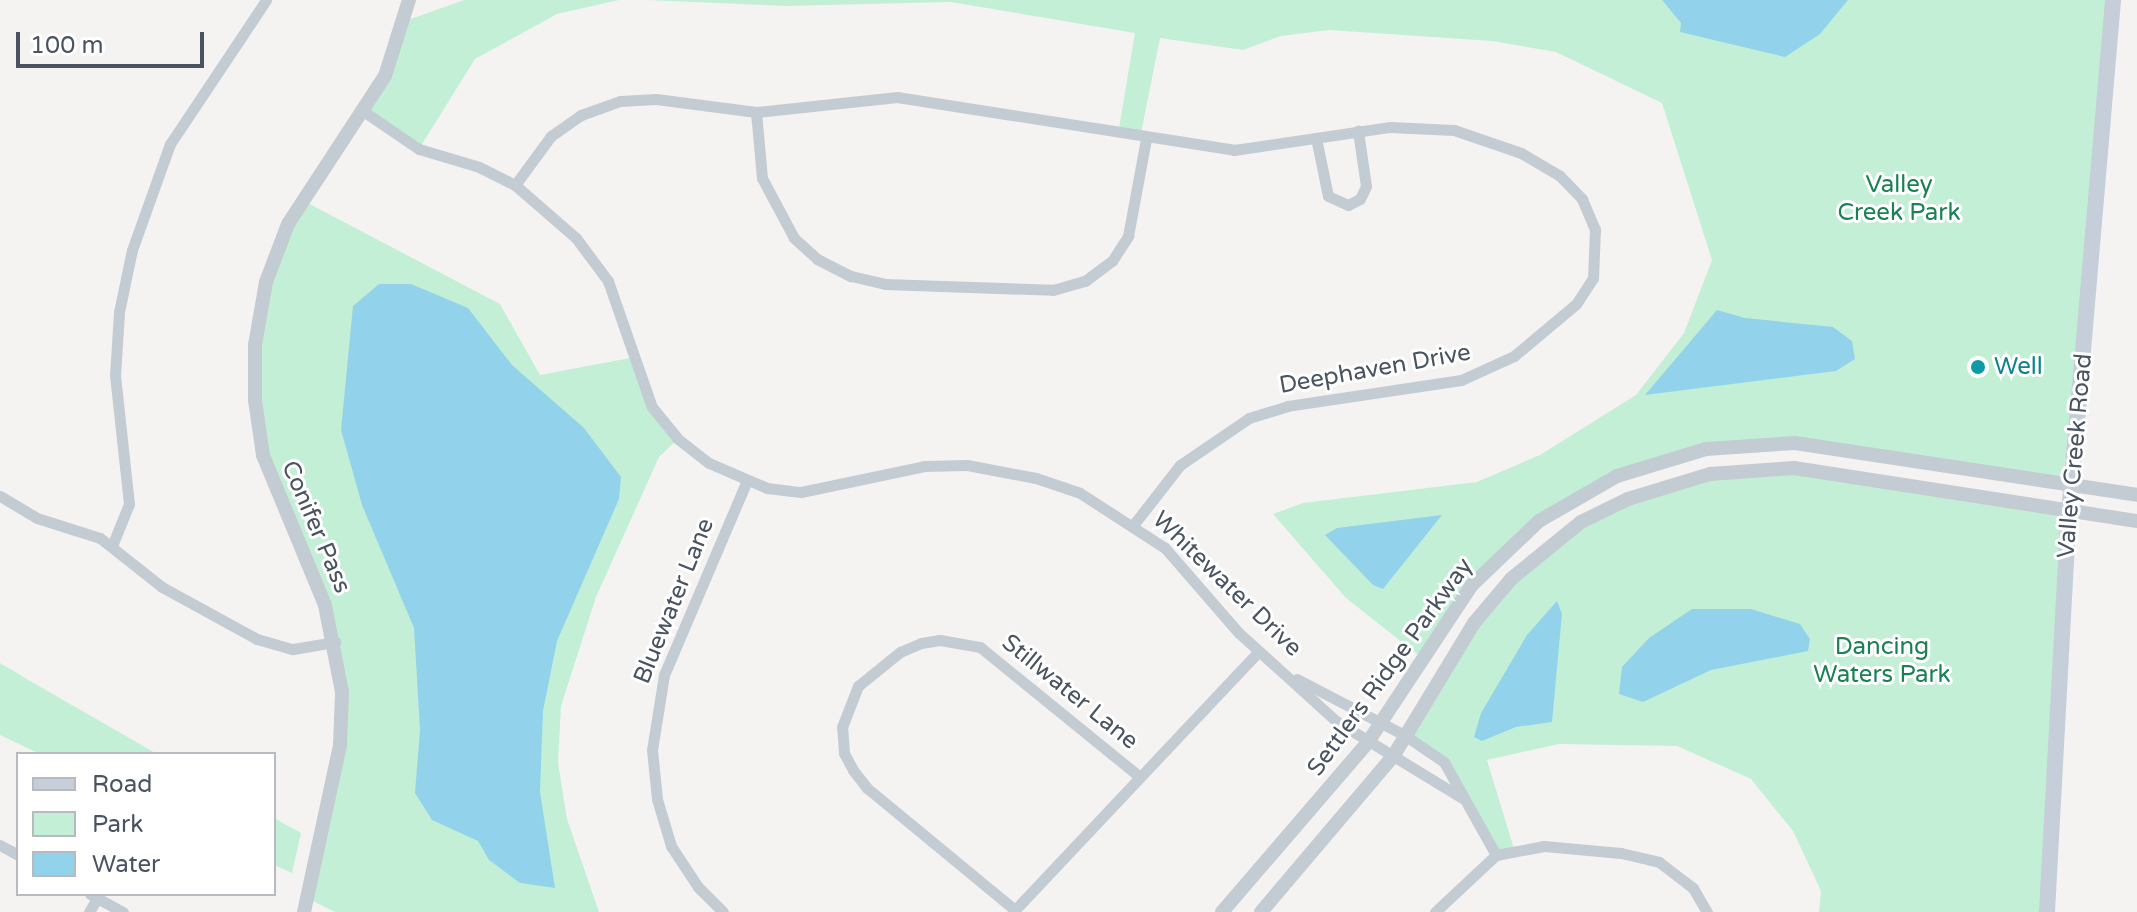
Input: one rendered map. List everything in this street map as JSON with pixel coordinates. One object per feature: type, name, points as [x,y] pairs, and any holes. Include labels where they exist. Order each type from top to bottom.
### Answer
[{"type":"main road","name":"Valley Creek Road","points":[[2047,912],[2070,510],[2113,0]]},
{"type":"street","points":[[112,546],[129,504],[115,376],[119,312],[132,250],[170,144],[266,0]]},
{"type":"street","name":"Conifer Pass","points":[[304,912],[340,745],[342,692],[335,642],[318,584],[281,510],[263,455],[255,410],[255,345],[266,282],[288,224],[363,111],[394,57],[409,0]]},
{"type":"street","name":"Deephaven Drive","points":[[515,185],[551,136],[581,115],[620,101],[656,99],[756,112],[897,97],[1146,139],[1234,150],[1411,126],[1465,133],[1509,148],[1560,176],[1582,199],[1595,229],[1596,263],[1586,292],[1558,322],[1485,373],[1288,406],[1249,418],[1180,465],[1134,524]]},
{"type":"street","name":"Whitewater Drive","points":[[363,111],[419,149],[479,167],[515,185],[576,238],[608,281],[652,407],[678,439],[709,463],[747,480],[801,492],[924,466],[967,465],[1056,484],[1134,524],[1165,548],[1258,652],[1292,678],[1336,721],[1464,799]]},
{"type":"street","points":[[756,112],[762,178],[794,238],[828,265],[885,284],[1053,290],[1085,281],[1112,261],[1128,236],[1146,139]]},
{"type":"street","points":[[1316,138],[1328,196],[1348,205],[1360,199],[1366,186],[1358,131]]},
{"type":"street","name":"Settlers Ridge Parkway","points":[[1222,912],[1382,724],[1453,609],[1492,563],[1549,514],[1646,464],[1737,444],[1795,443],[2137,495]]},
{"type":"street","name":"Settlers Ridge Parkway","points":[[1261,912],[1394,755],[1474,623],[1511,579],[1581,522],[1653,489],[1739,470],[1794,468],[2137,521]]},
{"type":"street","name":"Bluewater Lane","points":[[723,912],[698,887],[671,846],[657,799],[652,750],[664,675],[747,480]]},
{"type":"street","points":[[0,496],[23,512],[112,546],[171,593],[257,639],[293,649],[335,642]]},
{"type":"street","name":"Stillwater Lane","points":[[1014,911],[867,788],[853,770],[844,753],[842,727],[851,697],[866,676],[921,643],[940,640],[980,647],[1140,777]]},
{"type":"street","points":[[1014,911],[1258,652]]},
{"type":"street","name":"Whitewater Drive","points":[[1292,678],[1406,736],[1444,762],[1496,855]]},
{"type":"street","points":[[1435,912],[1496,855],[1544,846],[1642,856],[1677,873],[1707,912]]},
{"type":"street","points":[[89,912],[93,896],[123,912]]},
{"type":"green space","points":[[464,0],[619,0],[557,14],[475,59],[419,149],[363,111],[405,21]]},
{"type":"green space","name":"Valley Creek Park","points":[[646,0],[2113,0],[2072,485],[1795,443],[1646,464],[1512,543],[1422,658],[1346,598],[1273,514],[1303,503],[1477,482],[1540,455],[1636,395],[1684,333],[1712,260],[1662,103],[1556,52],[1492,41],[1329,30],[1281,36],[1243,50],[1160,38],[1140,138],[1118,134],[1135,33],[951,2],[786,6]]},
{"type":"green space","points":[[302,200],[500,304],[540,375],[635,357],[640,380],[678,439],[659,457],[596,597],[561,706],[558,763],[567,819],[599,912],[335,912],[313,901],[335,773],[339,660],[263,455],[259,311]]},
{"type":"green space","name":"Dancing Waters Park","points":[[1767,468],[2070,510],[2047,912],[1819,912],[1821,891],[1793,831],[1751,779],[1677,746],[1559,744],[1487,760],[1514,849],[1496,855],[1457,779],[1406,736],[1452,657],[1533,560],[1628,499]]},
{"type":"green space","points":[[0,663],[154,752],[36,752],[0,735]]},
{"type":"green space","points":[[276,819],[301,833],[292,873],[276,866]]},
{"type":"water","points":[[1662,0],[1848,0],[1820,34],[1785,57],[1680,32],[1681,23]]},
{"type":"water","points":[[379,284],[411,284],[468,308],[512,365],[584,428],[621,477],[619,499],[557,641],[543,711],[540,792],[555,888],[520,883],[489,860],[478,841],[432,820],[415,793],[420,730],[414,628],[362,505],[341,430],[353,306]]},
{"type":"water","points":[[1717,310],[1745,318],[1833,327],[1852,341],[1855,359],[1836,371],[1645,395]]},
{"type":"water","points":[[1442,515],[1383,589],[1373,585],[1325,535],[1337,528]]},
{"type":"water","points":[[1557,601],[1562,614],[1552,722],[1516,727],[1482,741],[1474,737],[1481,713],[1527,635]]},
{"type":"water","points":[[1692,609],[1751,609],[1800,624],[1810,639],[1808,651],[1711,670],[1643,702],[1619,694],[1622,667],[1649,638]]},
{"type":"place","name":"Well","points":[[1978,367]]}]
